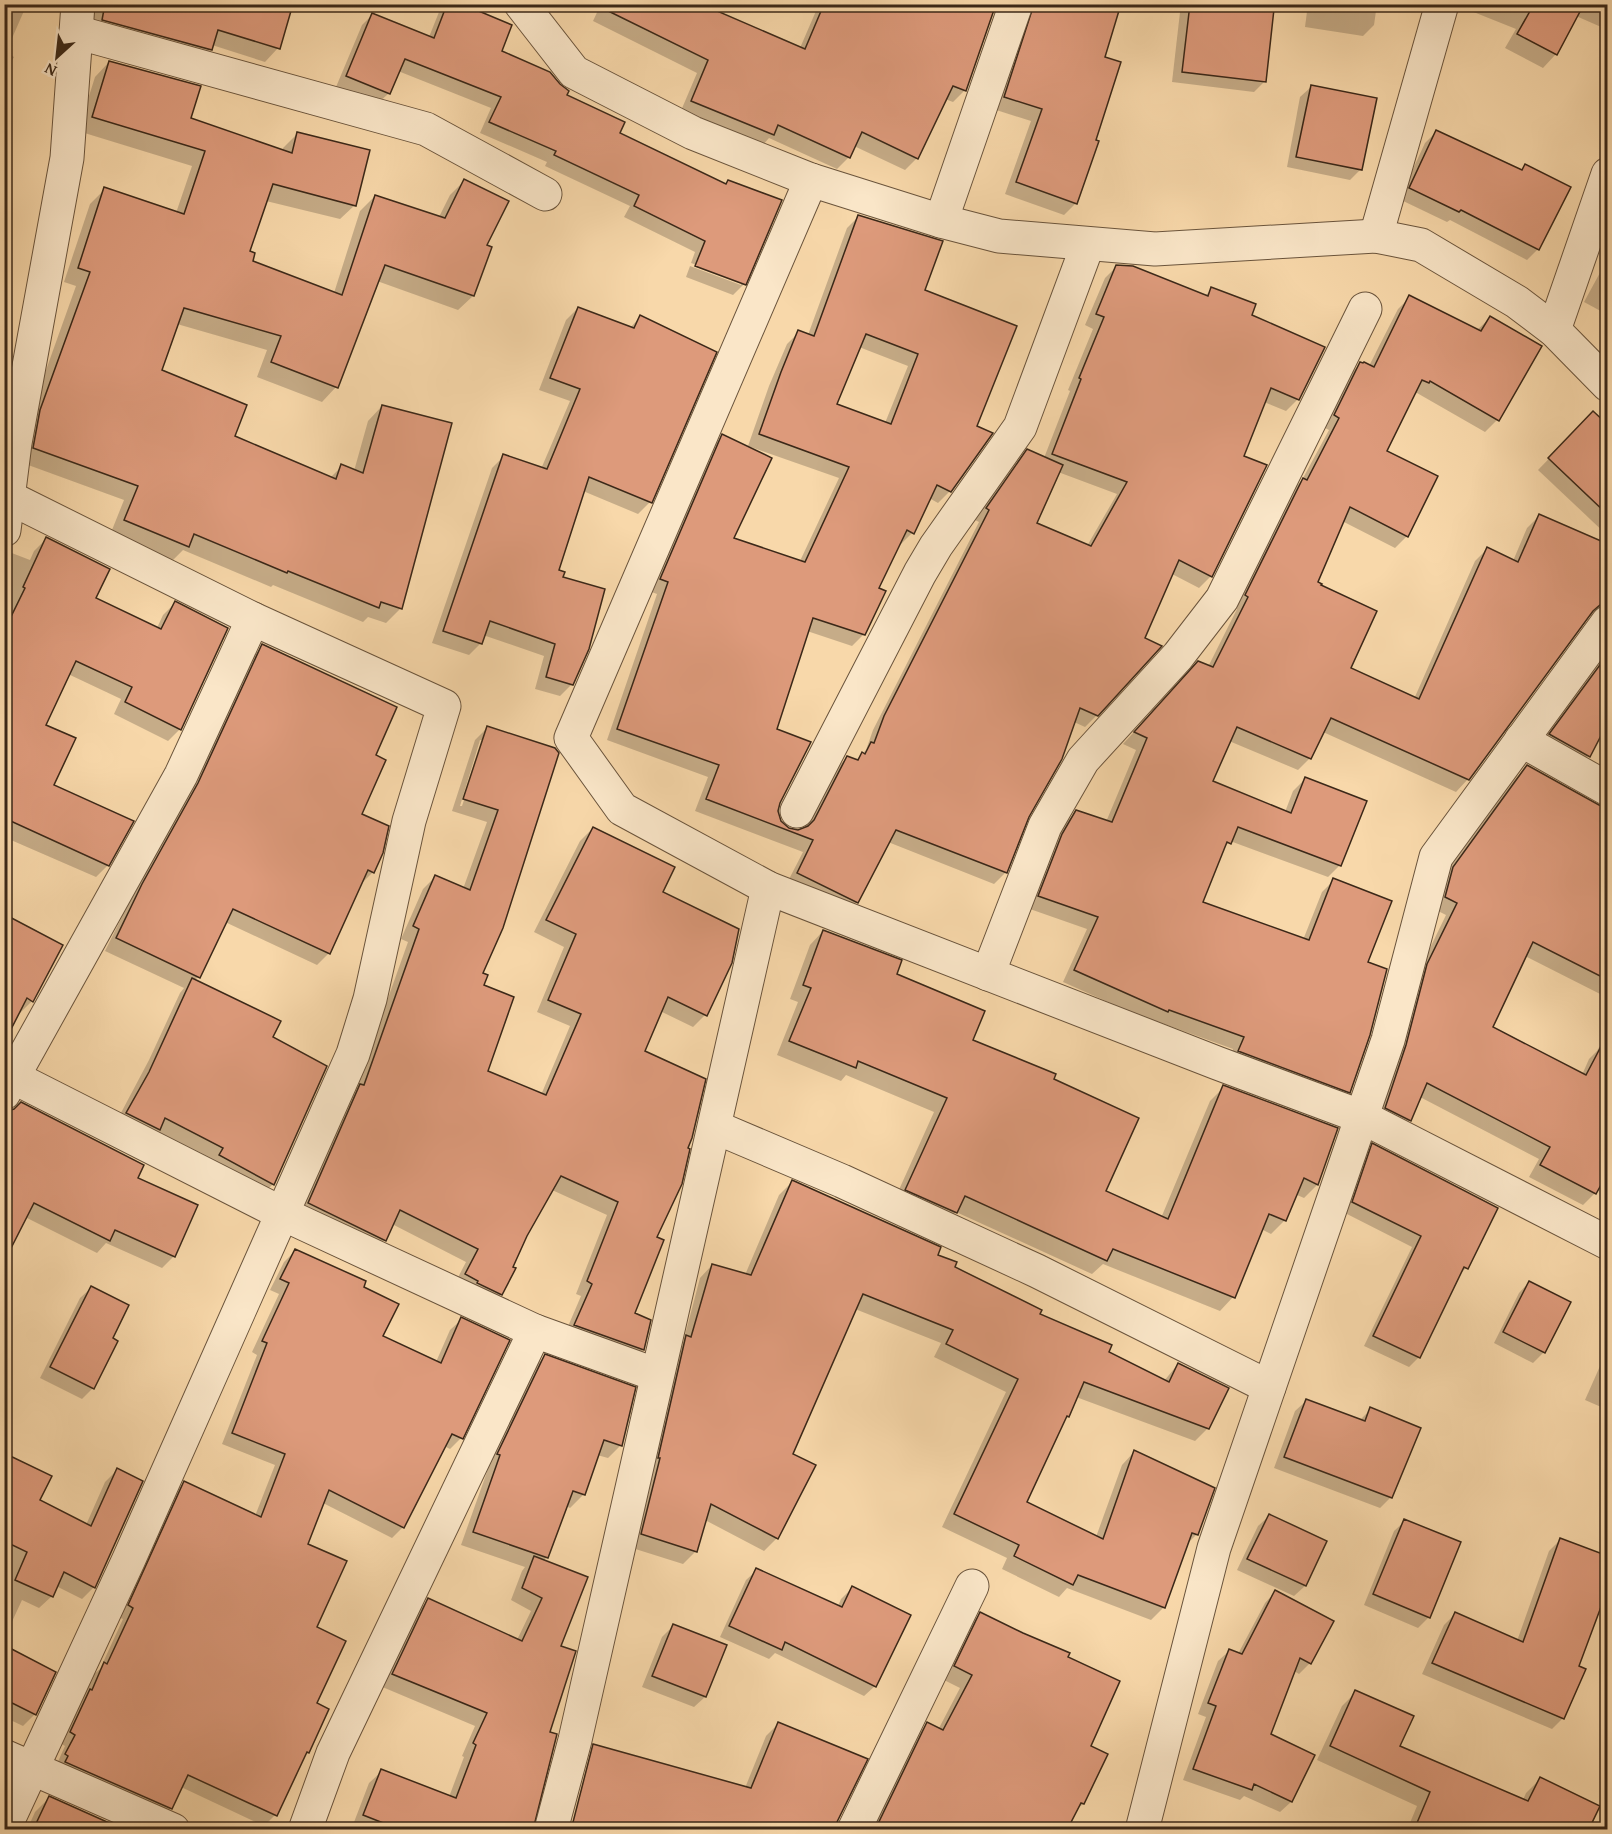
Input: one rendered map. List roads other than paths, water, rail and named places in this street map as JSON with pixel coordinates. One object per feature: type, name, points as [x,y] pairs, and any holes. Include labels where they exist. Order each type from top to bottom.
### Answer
[{"type":"street","points":[[521,4],[574,72],[693,133],[811,180],[999,236],[1155,249],[1376,236],[1420,245],[1517,302],[1554,330],[1608,385]]},
{"type":"street","points":[[941,220],[1016,4]]},
{"type":"street","points":[[1376,236],[1442,4]]},
{"type":"street","points":[[4,530],[15,443],[68,158],[77,18],[426,129],[545,194]]},
{"type":"street","points":[[1554,330],[1608,174]]},
{"type":"street","points":[[811,180],[571,738],[622,809],[768,888],[1362,1117],[1608,1243]]},
{"type":"street","points":[[797,812],[920,573],[936,546],[1020,427],[1088,244]]},
{"type":"street","points":[[988,974],[1045,826],[1083,760],[1178,656],[1222,600],[1365,309]]},
{"type":"street","points":[[4,1829],[18,1762],[129,1559],[353,1054],[370,999],[409,821],[444,706],[253,619],[7,496]]},
{"type":"street","points":[[253,619],[181,775],[9,1085],[535,1331],[657,1375]]},
{"type":"street","points":[[1142,1830],[1214,1548],[1389,1040],[1436,857],[1608,622]]},
{"type":"street","points":[[1521,740],[1608,789]]},
{"type":"street","points":[[551,1830],[575,1740],[768,888]]},
{"type":"street","points":[[715,1126],[842,1181],[1026,1266],[1269,1387]]},
{"type":"street","points":[[305,1830],[333,1753],[535,1331]]},
{"type":"street","points":[[854,1830],[972,1586]]},
{"type":"street","points":[[18,1762],[173,1830]]}]
